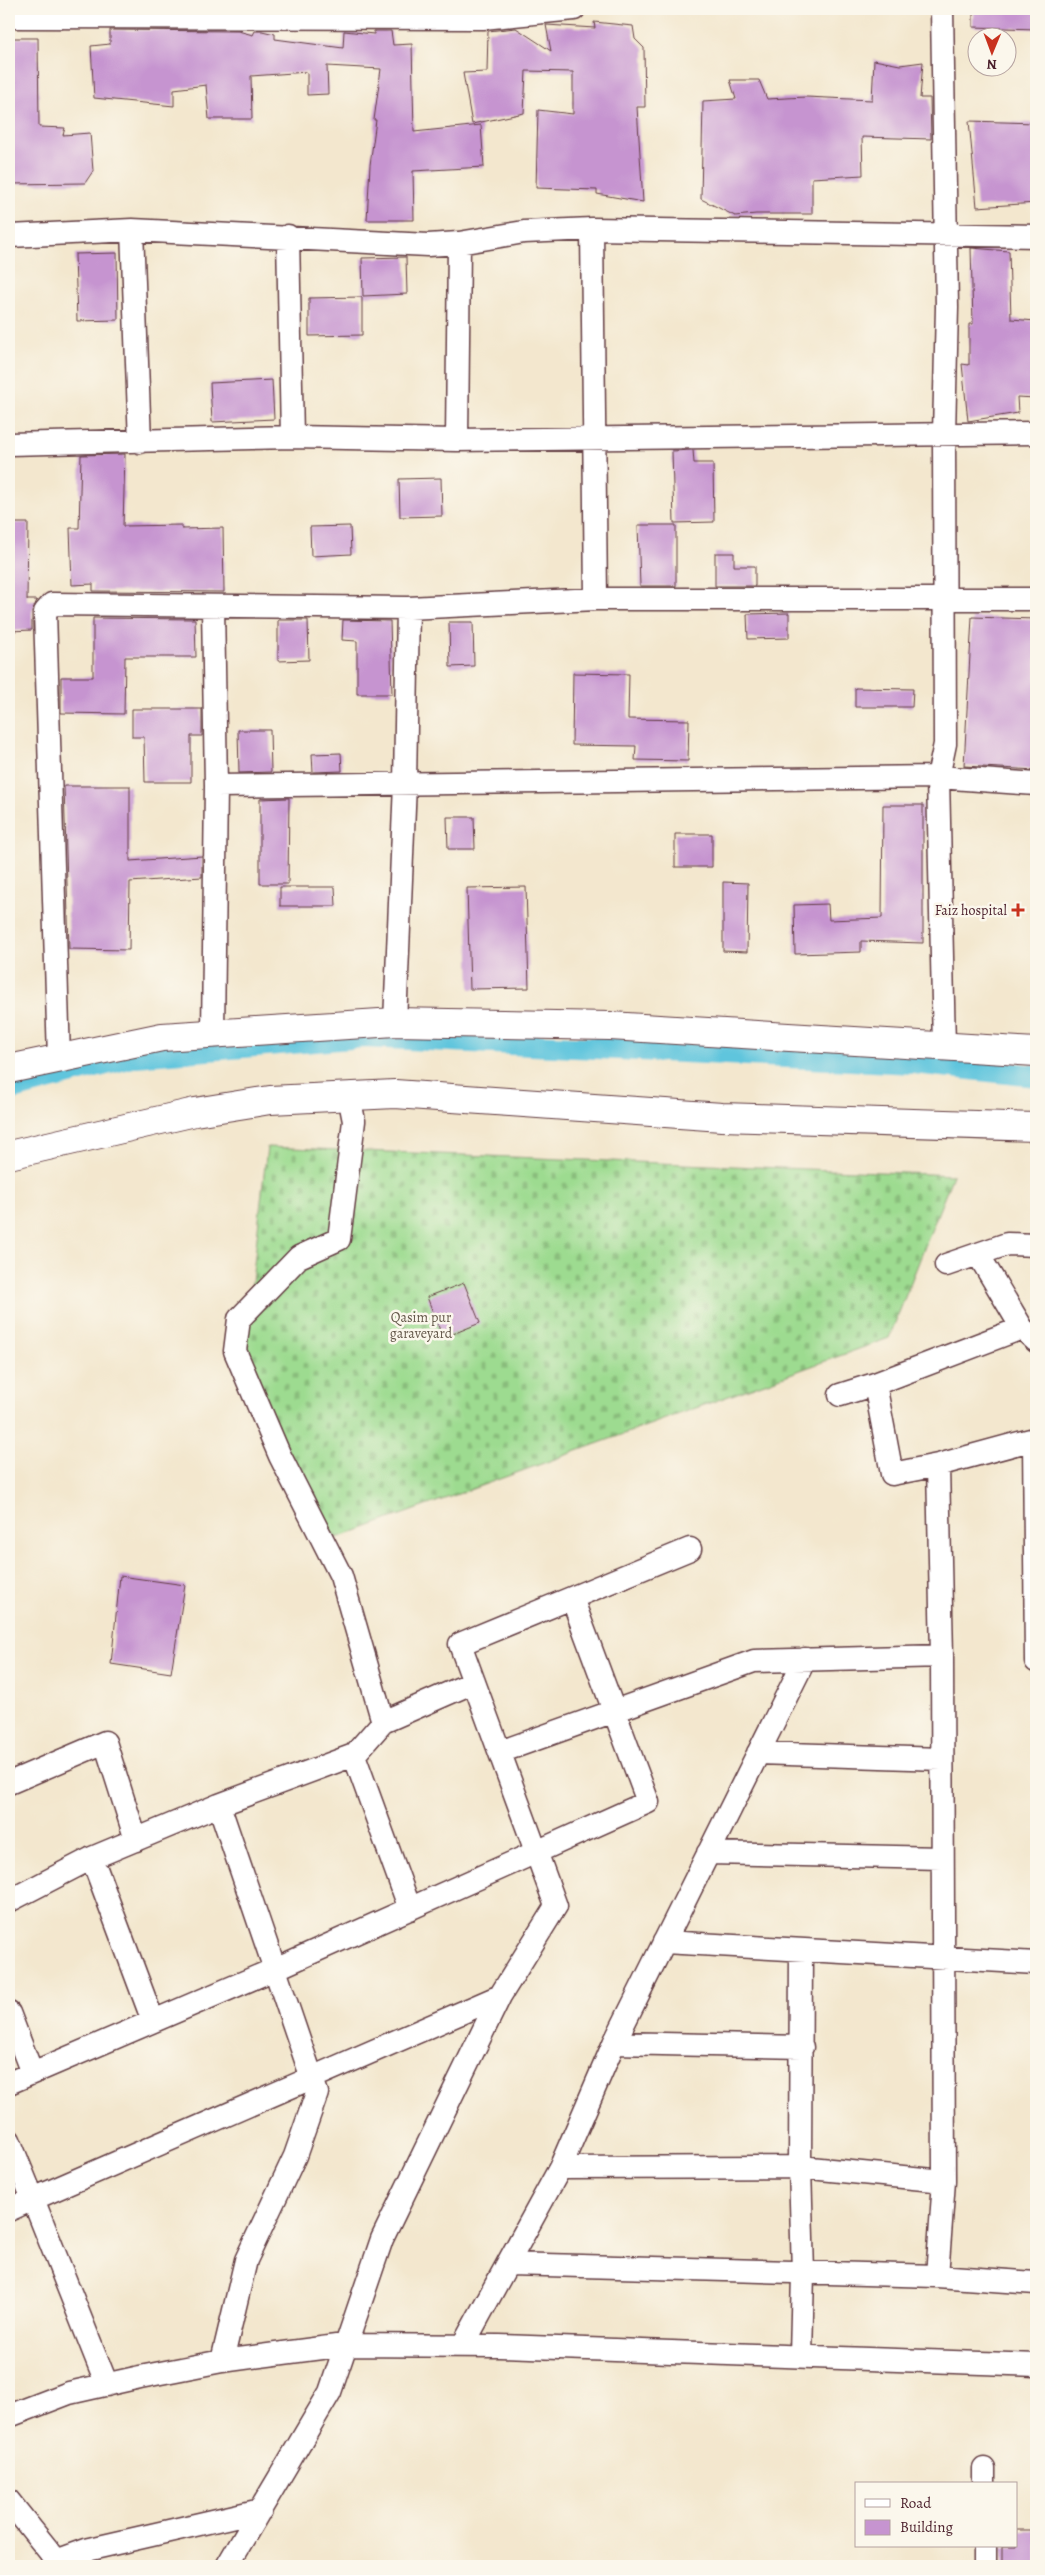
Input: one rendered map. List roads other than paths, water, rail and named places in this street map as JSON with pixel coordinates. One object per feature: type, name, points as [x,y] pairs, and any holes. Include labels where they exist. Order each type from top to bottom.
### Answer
[{"type":"street","points":[[9,17],[116,12],[483,18],[574,9]]},
{"type":"street","points":[[942,9],[947,306],[944,434],[945,744],[938,776],[944,1047]]},
{"type":"street","points":[[592,229],[596,599]]},
{"type":"street","points":[[10,236],[132,230],[288,236],[428,245],[459,243],[524,232],[592,229],[1036,236]]},
{"type":"street","points":[[132,230],[140,442]]},
{"type":"street","points":[[288,236],[292,437]]},
{"type":"street","points":[[456,440],[459,243]]},
{"type":"street","points":[[9,444],[292,437],[456,440],[1036,432]]},
{"type":"street","points":[[59,1058],[45,612],[52,604],[408,608],[596,599],[1036,599]]},
{"type":"street","points":[[213,606],[216,786],[213,1033]]},
{"type":"street","points":[[395,1022],[405,784],[408,608]]},
{"type":"street","points":[[216,786],[938,776],[1036,784]]},
{"type":"street","points":[[9,1069],[162,1037],[395,1022],[610,1026],[1036,1052]]},
{"type":"street","points":[[9,1155],[195,1112],[270,1100],[395,1094],[722,1117],[1036,1126]]},
{"type":"street","points":[[349,1096],[354,1121],[339,1239],[299,1257],[239,1319],[235,1351],[280,1456],[341,1576],[383,1722]]},
{"type":"street","points":[[946,1265],[1008,1244],[1036,1245]]},
{"type":"street","points":[[840,1395],[1029,1334],[978,1254]]},
{"type":"street","points":[[875,1384],[892,1474],[938,1465],[1034,1438],[1036,1661]]},
{"type":"street","points":[[937,2276],[944,2182],[942,1656],[938,1465]]},
{"type":"street","points":[[227,2566],[330,2392],[344,2345],[382,2239],[500,1996],[556,1906],[460,1644],[690,1550]]},
{"type":"street","points":[[9,2083],[275,1969],[648,1802],[572,1598]]},
{"type":"street","points":[[500,1752],[754,1661],[942,1656]]},
{"type":"street","points":[[463,2346],[510,2264],[560,2168],[614,2043],[804,1659]]},
{"type":"street","points":[[9,1901],[92,1858],[219,1805],[354,1755],[383,1722],[474,1682]]},
{"type":"street","points":[[9,1783],[105,1742],[136,1840]]},
{"type":"street","points":[[758,1753],[942,1759]]},
{"type":"street","points":[[354,1755],[410,1909]]},
{"type":"street","points":[[219,1805],[317,2092],[295,2156],[246,2260],[222,2361]]},
{"type":"street","points":[[708,1853],[942,1858]]},
{"type":"street","points":[[92,1858],[153,2021]]},
{"type":"street","points":[[664,1942],[1036,1962]]},
{"type":"street","points":[[801,1950],[800,2167],[803,2273],[801,2356]]},
{"type":"street","points":[[9,2210],[500,1996]]},
{"type":"street","points":[[9,2013],[32,2073]]},
{"type":"street","points":[[614,2043],[802,2047]]},
{"type":"street","points":[[9,2140],[107,2385]]},
{"type":"street","points":[[560,2168],[800,2167],[944,2182]]},
{"type":"street","points":[[510,2264],[937,2276],[1036,2283]]},
{"type":"street","points":[[9,2416],[69,2392],[222,2361],[344,2345],[463,2346],[1036,2365]]},
{"type":"street","points":[[9,2501],[59,2563],[86,2550],[260,2510]]},
{"type":"street","points":[[985,2548],[985,2566]]},
{"type":"waterway","points":[[9,1090],[136,1056],[364,1037],[914,1063],[1036,1076]]},
{"type":"place","name":"Faiz hospital","points":[[1018,910]]},
{"type":"park label","name":"Qasim pur garaveyard","points":[[421,1325]]}]
